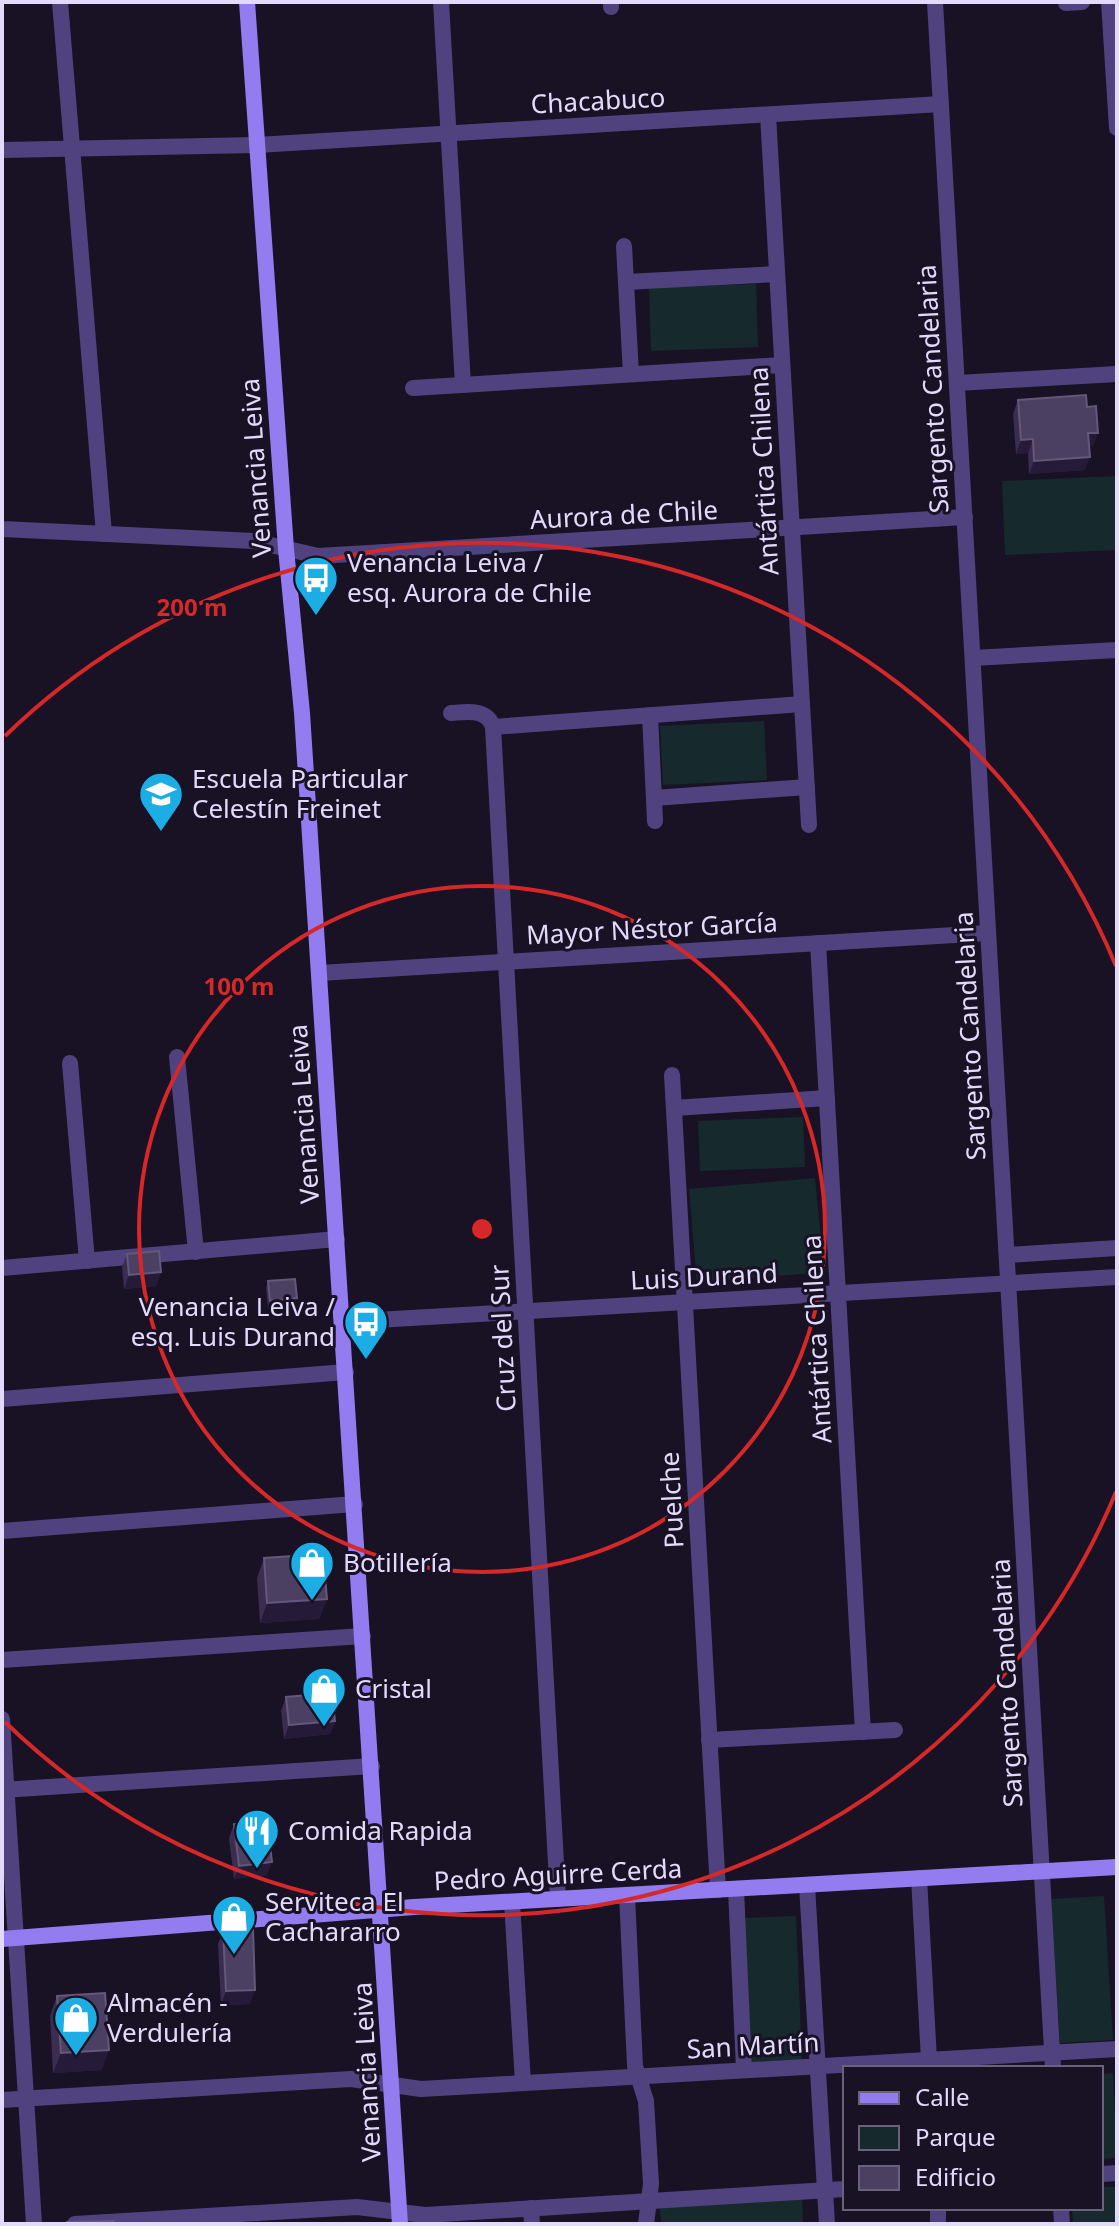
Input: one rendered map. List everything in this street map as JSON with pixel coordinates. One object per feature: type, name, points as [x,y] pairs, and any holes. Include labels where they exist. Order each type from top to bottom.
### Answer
[{"type":"street","points":[[60,2],[104,534]]},
{"type":"street","name":"Venancia Leiva","points":[[247,2],[286,549],[302,713],[400,2219]]},
{"type":"street","points":[[441,2],[463,385]]},
{"type":"street","name":"Sargento Candelaria","points":[[935,2],[1053,2060]]},
{"type":"street","points":[[1066,3],[1082,2]]},
{"type":"street","points":[[1109,2],[1117,128]]},
{"type":"street","name":"Chacabuco","points":[[2,150],[257,145],[941,104]]},
{"type":"street","name":"Antártica Chilena","points":[[768,115],[809,825]]},
{"type":"street","points":[[624,246],[631,374]]},
{"type":"street","points":[[626,282],[777,274]]},
{"type":"street","points":[[413,388],[782,365]]},
{"type":"street","points":[[957,383],[1117,374]]},
{"type":"street","name":"Aurora de Chile","points":[[2,529],[254,541],[318,556],[792,530],[965,517]]},
{"type":"street","points":[[973,658],[1117,650]]},
{"type":"street","points":[[451,713],[476,712],[491,720],[493,727],[802,704]]},
{"type":"street","points":[[650,715],[655,821]]},
{"type":"street","name":"Cruz del Sur","points":[[493,727],[558,1899]]},
{"type":"street","points":[[654,798],[807,787]]},
{"type":"street","name":"Mayor Néstor García","points":[[319,973],[988,933]]},
{"type":"street","name":"Antártica Chilena","points":[[818,943],[863,1732]]},
{"type":"street","points":[[177,1057],[196,1252]]},
{"type":"street","points":[[70,1063],[87,1261]]},
{"type":"street","name":"Puelche","points":[[672,1075],[718,1890]]},
{"type":"street","points":[[674,1108],[827,1098]]},
{"type":"street","points":[[2,1268],[337,1239]]},
{"type":"street","points":[[1007,1255],[1117,1248]]},
{"type":"street","name":"Luis Durand","points":[[342,1322],[1117,1277]]},
{"type":"street","points":[[2,1399],[346,1372]]},
{"type":"street","points":[[2,1531],[355,1504]]},
{"type":"street","points":[[2,1660],[363,1636]]},
{"type":"street","points":[[2,1719],[10,1939],[27,2098],[34,2224]]},
{"type":"street","points":[[709,1740],[895,1730]]},
{"type":"street","points":[[5,1790],[372,1766]]},
{"type":"street","name":"Pedro Aguirre Cerda","points":[[10,1939],[381,1910],[1117,1867]]},
{"type":"street","points":[[919,1878],[929,2060]]},
{"type":"street","points":[[807,1885],[827,2224]]},
{"type":"street","points":[[736,1889],[744,2070]]},
{"type":"street","points":[[627,1895],[635,2066],[646,2101],[651,2184],[646,2224]]},
{"type":"street","points":[[512,1902],[523,2083]]},
{"type":"street","name":"San Martín","points":[[2,2100],[351,2079],[421,2089],[929,2060],[1053,2060],[1117,2049]]},
{"type":"street","points":[[75,2224],[357,2207],[400,2219],[531,2216],[648,2201],[843,2189]]},
{"type":"green space","points":[[756,284],[758,347],[651,351],[649,288]]},
{"type":"green space","points":[[1117,476],[1117,550],[1005,555],[1002,481]]},
{"type":"green space","points":[[764,721],[767,780],[663,785],[660,726]]},
{"type":"green space","points":[[803,1117],[805,1167],[700,1171],[698,1121]]},
{"type":"green space","points":[[815,1178],[824,1272],[697,1283],[689,1189]]},
{"type":"green space","points":[[1104,1896],[1113,2040],[1060,2043],[1051,1899]]},
{"type":"green space","points":[[796,1916],[802,2060],[750,2062],[744,1918]]},
{"type":"green space","points":[[1113,2073],[1117,2158],[1103,2159],[1103,2074]]},
{"type":"green space","points":[[1103,2187],[1117,2187],[1117,2224],[1073,2224],[1072,2210],[1103,2210]]},
{"type":"green space","points":[[802,2199],[803,2224],[661,2224],[660,2208]]},
{"type":"building","points":[[1086,395],[1087,407],[1096,406],[1098,433],[1088,433],[1090,457],[1034,461],[1033,439],[1021,440],[1018,400]]},
{"type":"building","points":[[159,1251],[161,1272],[129,1275],[127,1254]]},
{"type":"building","points":[[295,1279],[297,1298],[270,1301],[268,1281]]},
{"type":"building","points":[[323,1554],[327,1599],[267,1603],[264,1558]]},
{"type":"building","points":[[332,1693],[335,1721],[289,1725],[286,1697]]},
{"type":"building","points":[[267,1820],[272,1862],[239,1866],[234,1824]]},
{"type":"building","points":[[253,1929],[255,1990],[226,1991],[223,1930]]},
{"type":"building","points":[[105,1993],[109,2050],[61,2053],[57,1996]]},
{"type":"building","points":[[114,2221],[114,2224],[67,2224],[67,2222]]},
{"type":"place","name":"Venancia Leiva / esq. Aurora de Chile","points":[[316,617]]},
{"type":"place","name":"Escuela Particular Celestín Freinet","points":[[161,833]]},
{"type":"place","name":"Venancia Leiva / esq. Luis Durand","points":[[366,1361]]},
{"type":"place","name":"Botillería","points":[[312,1602]]},
{"type":"place","name":"Cristal","points":[[324,1728]]},
{"type":"place","name":"Comida Rapida","points":[[257,1870]]},
{"type":"place","name":"Serviteca El Cachararro","points":[[234,1956]]},
{"type":"place","name":"Almacén - Verdulería","points":[[76,2057]]}]
